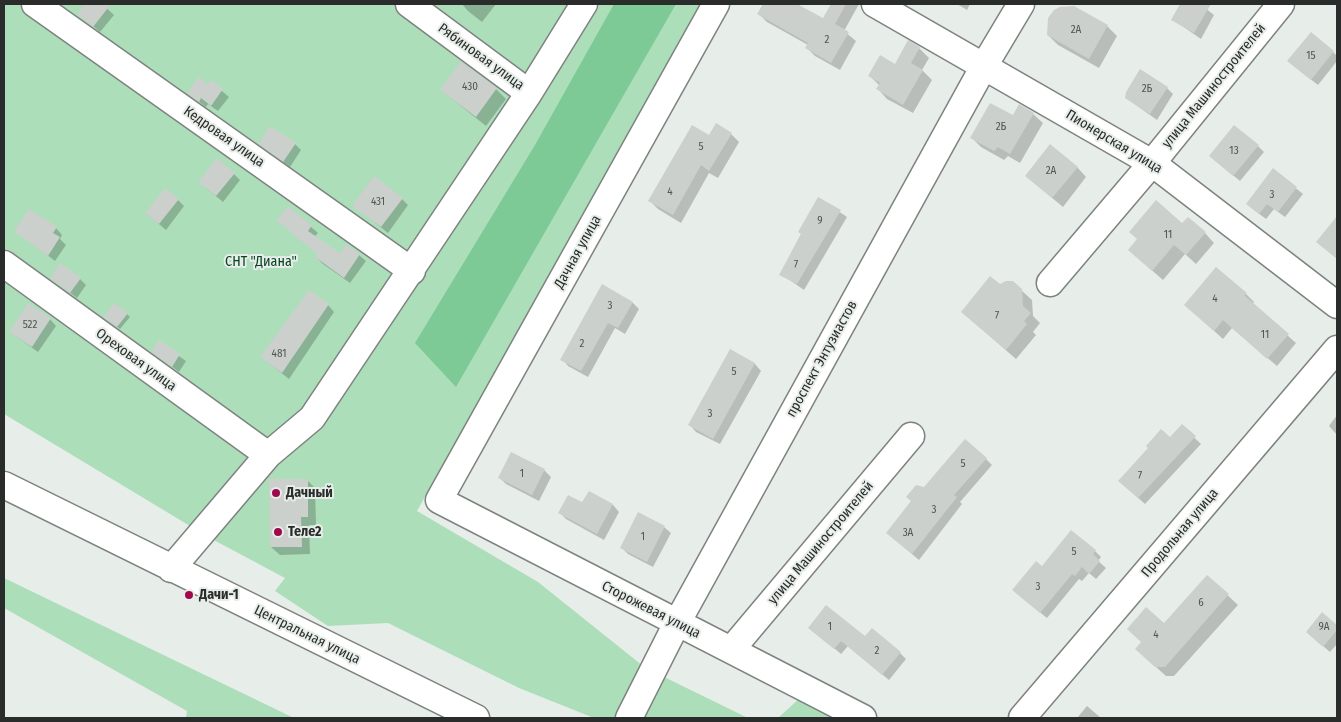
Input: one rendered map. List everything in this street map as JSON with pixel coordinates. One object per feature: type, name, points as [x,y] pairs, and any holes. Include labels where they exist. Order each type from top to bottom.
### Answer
[{"type":"street","name":"Кедровая улица","points":[[36,4],[412,271]]},
{"type":"street","name":"Рябиновая улица","points":[[409,4],[529,93]]},
{"type":"street","points":[[171,569],[268,455],[312,418],[412,271],[529,93],[584,4]]},
{"type":"street","name":"Дачная улица","points":[[439,500],[716,4]]},
{"type":"street","name":"Пионерская улица","points":[[875,4],[1152,163],[1337,305]]},
{"type":"street","name":"проспект Энтузиастов","points":[[629,718],[677,623],[984,66],[1021,4]]},
{"type":"street","name":"улица Машиностроителей","points":[[1050,283],[1152,163],[1281,4]]},
{"type":"street","name":"Ореховая улица","points":[[4,264],[268,455]]},
{"type":"street","name":"Продольная улица","points":[[1022,718],[1337,349]]},
{"type":"street","name":"улица Машиностроителей","points":[[731,650],[911,436]]},
{"type":"street","name":"Центральная улица","points":[[4,485],[476,718]]},
{"type":"street","name":"Сторожевая улица","points":[[439,500],[864,718]]},
{"type":"green space","name":"СНТ \"Диана\"","points":[[4,4],[701,4],[417,511],[538,582],[643,666],[614,718],[594,718],[519,688],[388,623],[328,626],[275,591],[285,578],[210,538],[4,414]]},
{"type":"green space","points":[[614,4],[676,4],[456,387],[415,343],[535,145]]},
{"type":"green space","points":[[4,578],[294,718],[186,718],[187,711],[4,608]]},
{"type":"green space","points":[[660,675],[748,718],[636,718]]},
{"type":"green space","points":[[801,697],[843,718],[778,718]]},
{"type":"building","points":[[85,4],[111,4],[93,27],[77,14]]},
{"type":"building","points":[[763,4],[797,4],[823,18],[831,4],[846,4],[835,24],[849,32],[831,63],[805,48],[808,43],[757,14]]},
{"type":"building","points":[[1180,4],[1211,4],[1194,33],[1171,20]]},
{"type":"building","points":[[1074,6],[1108,25],[1089,59],[1047,35],[1048,18],[1054,10],[1060,7]]},
{"type":"building","points":[[1311,32],[1334,51],[1311,80],[1287,61]]},
{"type":"building","points":[[908,40],[920,47],[911,63],[923,70],[903,105],[876,89],[880,83],[868,76],[880,55],[895,64]]},
{"type":"building","points":[[461,61],[497,88],[476,117],[440,90]]},
{"type":"building","points":[[1140,69],[1168,87],[1150,114],[1125,98],[1126,92]]},
{"type":"building","points":[[198,77],[208,84],[211,80],[223,89],[211,106],[201,98],[199,102],[187,93]]},
{"type":"building","points":[[990,103],[1013,115],[1019,104],[1034,113],[1010,154],[998,147],[994,151],[970,138]]},
{"type":"building","points":[[716,123],[732,133],[709,171],[701,165],[673,215],[648,201],[692,125],[709,135]]},
{"type":"building","points":[[1234,125],[1259,145],[1233,176],[1209,156]]},
{"type":"building","points":[[270,126],[296,143],[283,162],[258,144]]},
{"type":"building","points":[[1050,144],[1078,167],[1052,198],[1025,176]]},
{"type":"building","points":[[217,158],[235,173],[216,196],[198,182]]},
{"type":"building","points":[[1273,168],[1297,187],[1278,212],[1267,204],[1259,214],[1246,204]]},
{"type":"building","points":[[374,176],[403,198],[381,227],[352,206]]},
{"type":"building","points":[[165,188],[179,199],[159,224],[145,213]]},
{"type":"building","points":[[818,197],[841,210],[797,284],[779,275],[801,234],[798,232]]},
{"type":"building","points":[[1156,200],[1182,223],[1188,217],[1206,232],[1186,255],[1174,245],[1152,271],[1128,250],[1137,239],[1129,232]]},
{"type":"building","points":[[288,206],[312,225],[308,231],[340,253],[346,244],[360,254],[344,278],[315,257],[317,254],[276,220]]},
{"type":"building","points":[[29,209],[57,227],[53,233],[60,237],[48,256],[14,231]]},
{"type":"building","points":[[1337,216],[1337,259],[1316,242]]},
{"type":"building","points":[[60,263],[81,278],[70,293],[50,278]]},
{"type":"building","points":[[1216,267],[1247,293],[1244,295],[1289,334],[1267,359],[1223,320],[1214,331],[1184,305]]},
{"type":"building","points":[[990,276],[1000,284],[1006,281],[1013,281],[1022,289],[1023,306],[1031,313],[1024,321],[1027,324],[1006,350],[961,312]]},
{"type":"building","points":[[602,284],[633,302],[618,328],[608,323],[581,371],[560,360]]},
{"type":"building","points":[[309,290],[329,304],[282,373],[260,357]]},
{"type":"building","points":[[28,303],[51,318],[32,347],[9,332]]},
{"type":"building","points":[[114,303],[128,313],[117,327],[103,317]]},
{"type":"building","points":[[159,340],[180,354],[172,367],[151,352]]},
{"type":"building","points":[[730,349],[755,363],[713,439],[688,425]]},
{"type":"building","points":[[1182,424],[1196,436],[1138,498],[1118,481],[1148,448],[1146,446],[1161,429],[1170,437]]},
{"type":"building","points":[[965,439],[987,458],[954,495],[957,497],[912,554],[886,533],[911,501],[906,497],[916,485],[924,487]]},
{"type":"building","points":[[511,452],[545,469],[532,495],[498,478]]},
{"type":"building","points":[[269,479],[308,479],[308,517],[301,517],[302,547],[270,547]]},
{"type":"building","points":[[589,491],[613,504],[597,534],[558,513],[568,495],[582,502]]},
{"type":"building","points":[[638,512],[665,526],[647,562],[620,548]]},
{"type":"building","points":[[1071,530],[1096,550],[1093,554],[1100,561],[1089,574],[1082,567],[1075,576],[1072,574],[1040,613],[1012,590],[1036,561],[1042,566]]},
{"type":"building","points":[[1207,575],[1229,594],[1165,667],[1155,667],[1135,649],[1141,642],[1127,629],[1146,607],[1164,623]]},
{"type":"building","points":[[826,605],[865,636],[872,628],[901,652],[882,675],[841,641],[834,649],[808,628]]},
{"type":"building","points":[[1322,612],[1337,625],[1337,630],[1323,647],[1306,632]]},
{"type":"place","name":"Дачный","points":[[276,493]]},
{"type":"place","name":"Теле2","points":[[278,532]]},
{"type":"place","name":"Дачи-1","points":[[189,595]]}]
